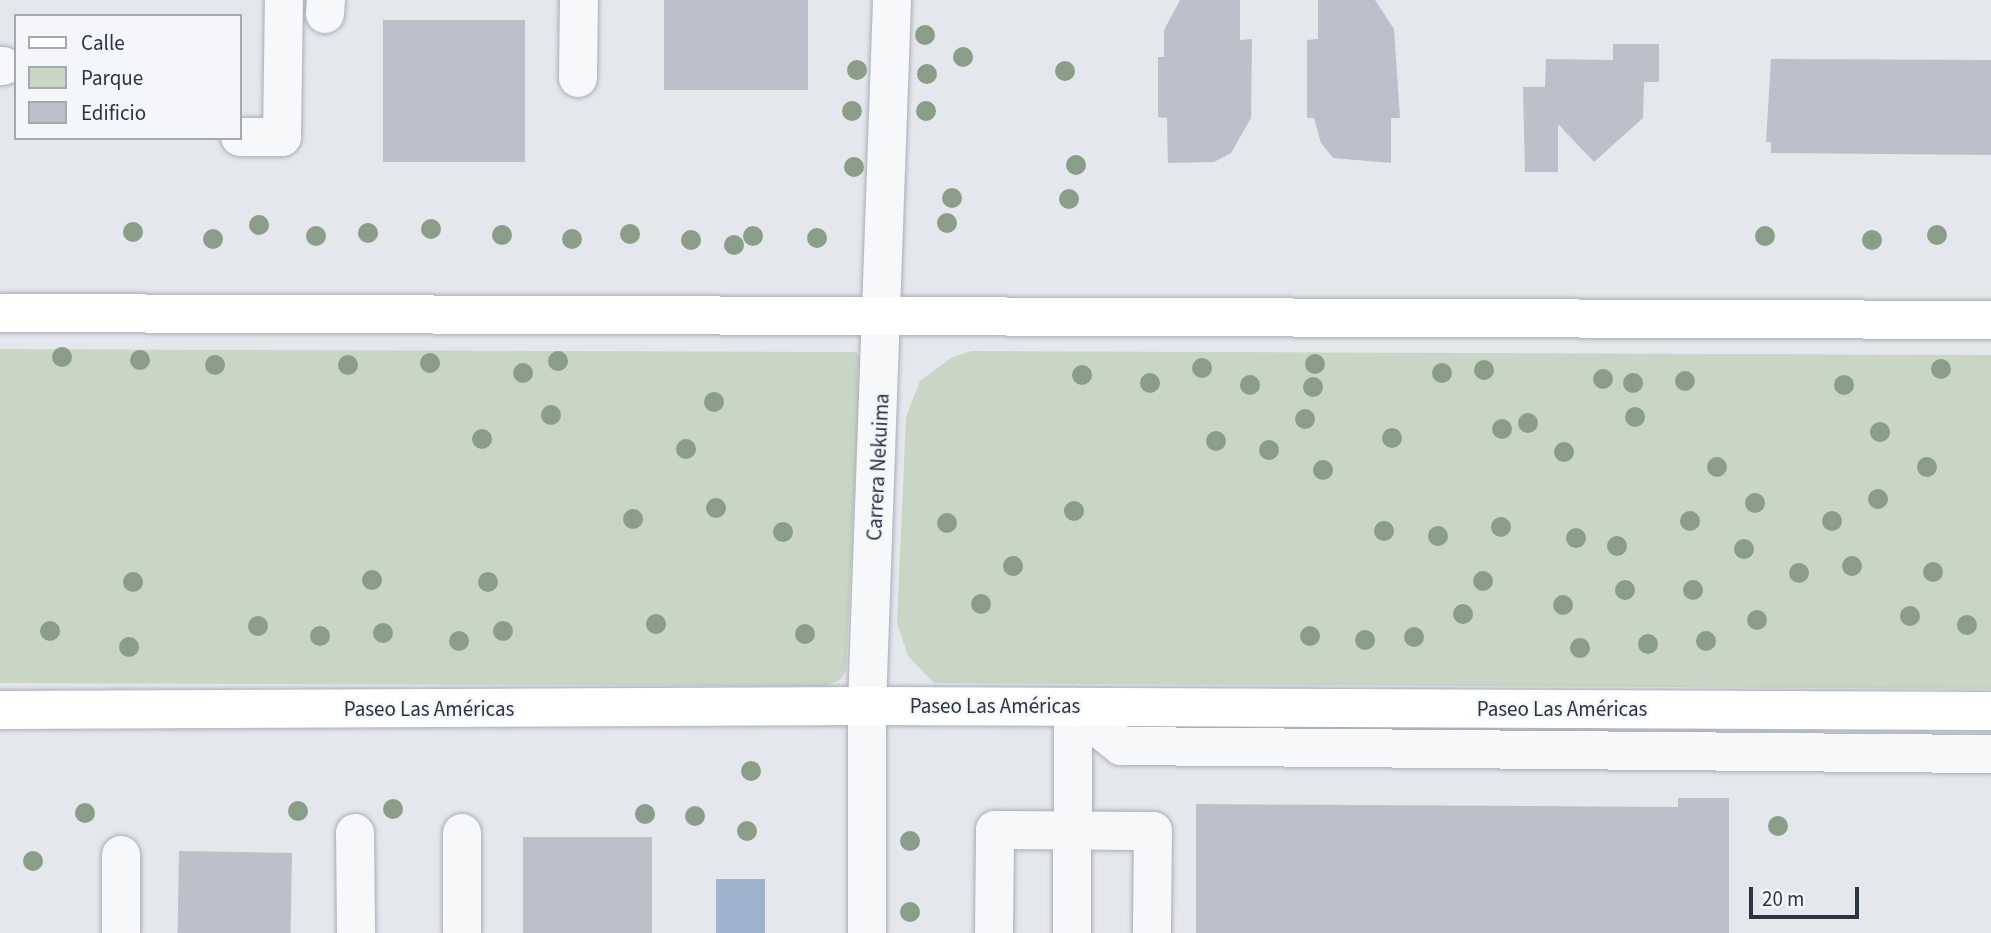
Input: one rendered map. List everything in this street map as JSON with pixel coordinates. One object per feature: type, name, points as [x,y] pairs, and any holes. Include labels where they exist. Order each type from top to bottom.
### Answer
[{"type":"main road","points":[[0,313],[885,314],[1991,320]]},
{"type":"main road","name":"Paseo Las Américas","points":[[0,710],[1073,706],[1991,711]]},
{"type":"street","points":[[242,136],[282,137],[284,0]]},
{"type":"street","points":[[578,78],[579,0]]},
{"type":"street","name":"Carrera Nekuima","points":[[867,933],[867,706],[885,314],[892,0]]},
{"type":"street","points":[[1073,706],[1121,746],[1991,754]]},
{"type":"street","points":[[1072,933],[1073,706]]},
{"type":"street","points":[[994,933],[995,830],[1153,831],[1152,933]]},
{"type":"street","points":[[355,832],[356,933]]},
{"type":"street","points":[[462,833],[462,933]]},
{"type":"street","points":[[121,855],[121,933]]},
{"type":"green space","points":[[0,349],[856,352],[861,361],[846,670],[840,680],[826,686],[0,683]]},
{"type":"green space","points":[[971,351],[1991,355],[1991,689],[934,683],[908,656],[897,623],[906,417],[920,381],[951,358]]},
{"type":"water","points":[[716,879],[765,879],[765,933],[716,933]]},
{"type":"building","points":[[664,0],[808,0],[808,90],[664,90]]},
{"type":"building","points":[[1180,0],[1240,0],[1240,40],[1252,39],[1251,118],[1231,153],[1214,162],[1168,163],[1167,118],[1158,117],[1158,57],[1164,57],[1164,30]]},
{"type":"building","points":[[1318,0],[1375,0],[1394,29],[1400,118],[1391,118],[1391,163],[1333,158],[1321,143],[1314,118],[1307,118],[1307,40],[1318,39]]},
{"type":"building","points":[[383,20],[525,20],[525,162],[383,162]]},
{"type":"building","points":[[1613,44],[1659,44],[1659,82],[1644,82],[1643,118],[1594,162],[1558,124],[1558,172],[1525,172],[1523,87],[1545,87],[1546,59],[1613,60]]},
{"type":"building","points":[[1771,59],[1991,60],[1991,155],[1771,153],[1771,142],[1766,142]]},
{"type":"building","points":[[1678,798],[1729,798],[1729,933],[1196,933],[1196,804],[1678,807]]},
{"type":"building","points":[[523,837],[652,837],[652,933],[523,933]]},
{"type":"building","points":[[179,851],[292,853],[291,933],[178,933]]}]
